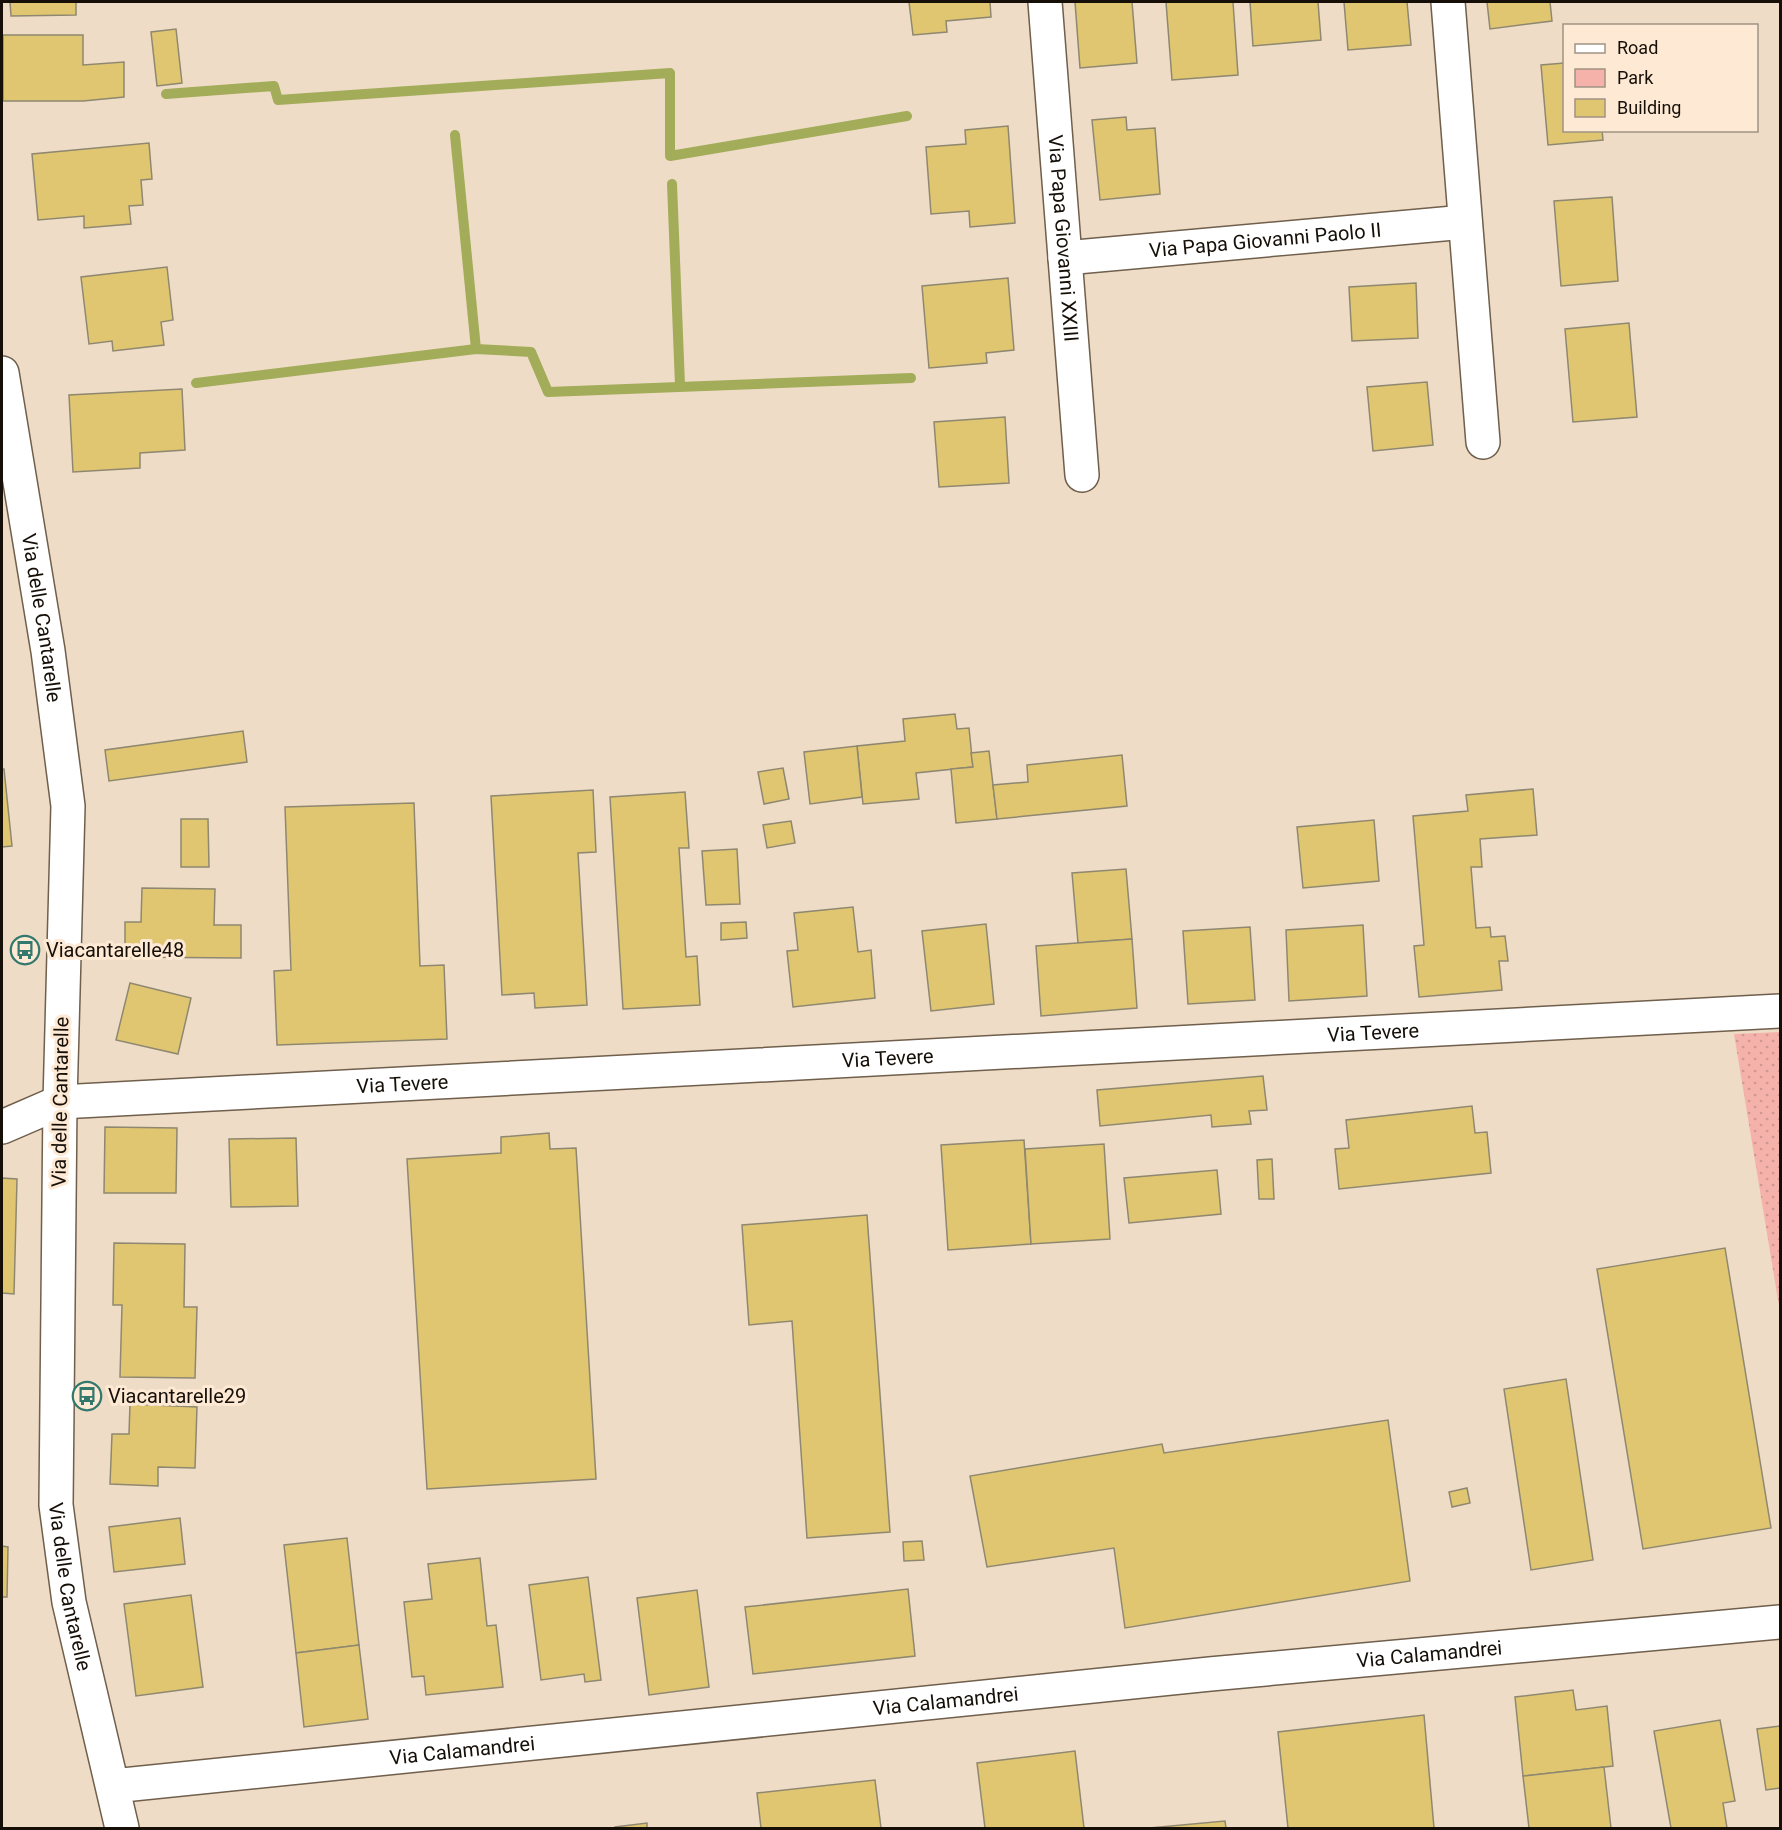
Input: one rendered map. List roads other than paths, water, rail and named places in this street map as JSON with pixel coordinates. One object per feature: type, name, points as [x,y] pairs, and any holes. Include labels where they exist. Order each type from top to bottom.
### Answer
[{"type":"street","name":"Via Papa Giovanni XXIII","points":[[1046,2],[1082,475]]},
{"type":"street","points":[[1448,2],[1483,442]]},
{"type":"street","name":"Via Papa Giovanni Paolo II","points":[[1065,258],[1465,222]]},
{"type":"street","name":"Via delle Cantarelle","points":[[2,373],[50,662],[68,806],[60,1102],[56,1505],[69,1602],[122,1828]]},
{"type":"street","name":"Via Tevere","points":[[2,1127],[60,1102],[1780,1011]]},
{"type":"street","name":"Via Calamandrei","points":[[113,1786],[1210,1674],[1780,1622]]},
{"type":"waterway","points":[[166,94],[274,86],[278,100],[670,73],[670,156],[907,116]]},
{"type":"waterway","points":[[455,135],[476,349]]},
{"type":"waterway","points":[[672,184],[680,385]]},
{"type":"waterway","points":[[196,383],[476,349],[531,352],[548,392],[911,378]]},
{"type":"place","name":"Viacantarelle48","points":[[25,950]]},
{"type":"place","name":"Viacantarelle29","points":[[87,1396]]}]
